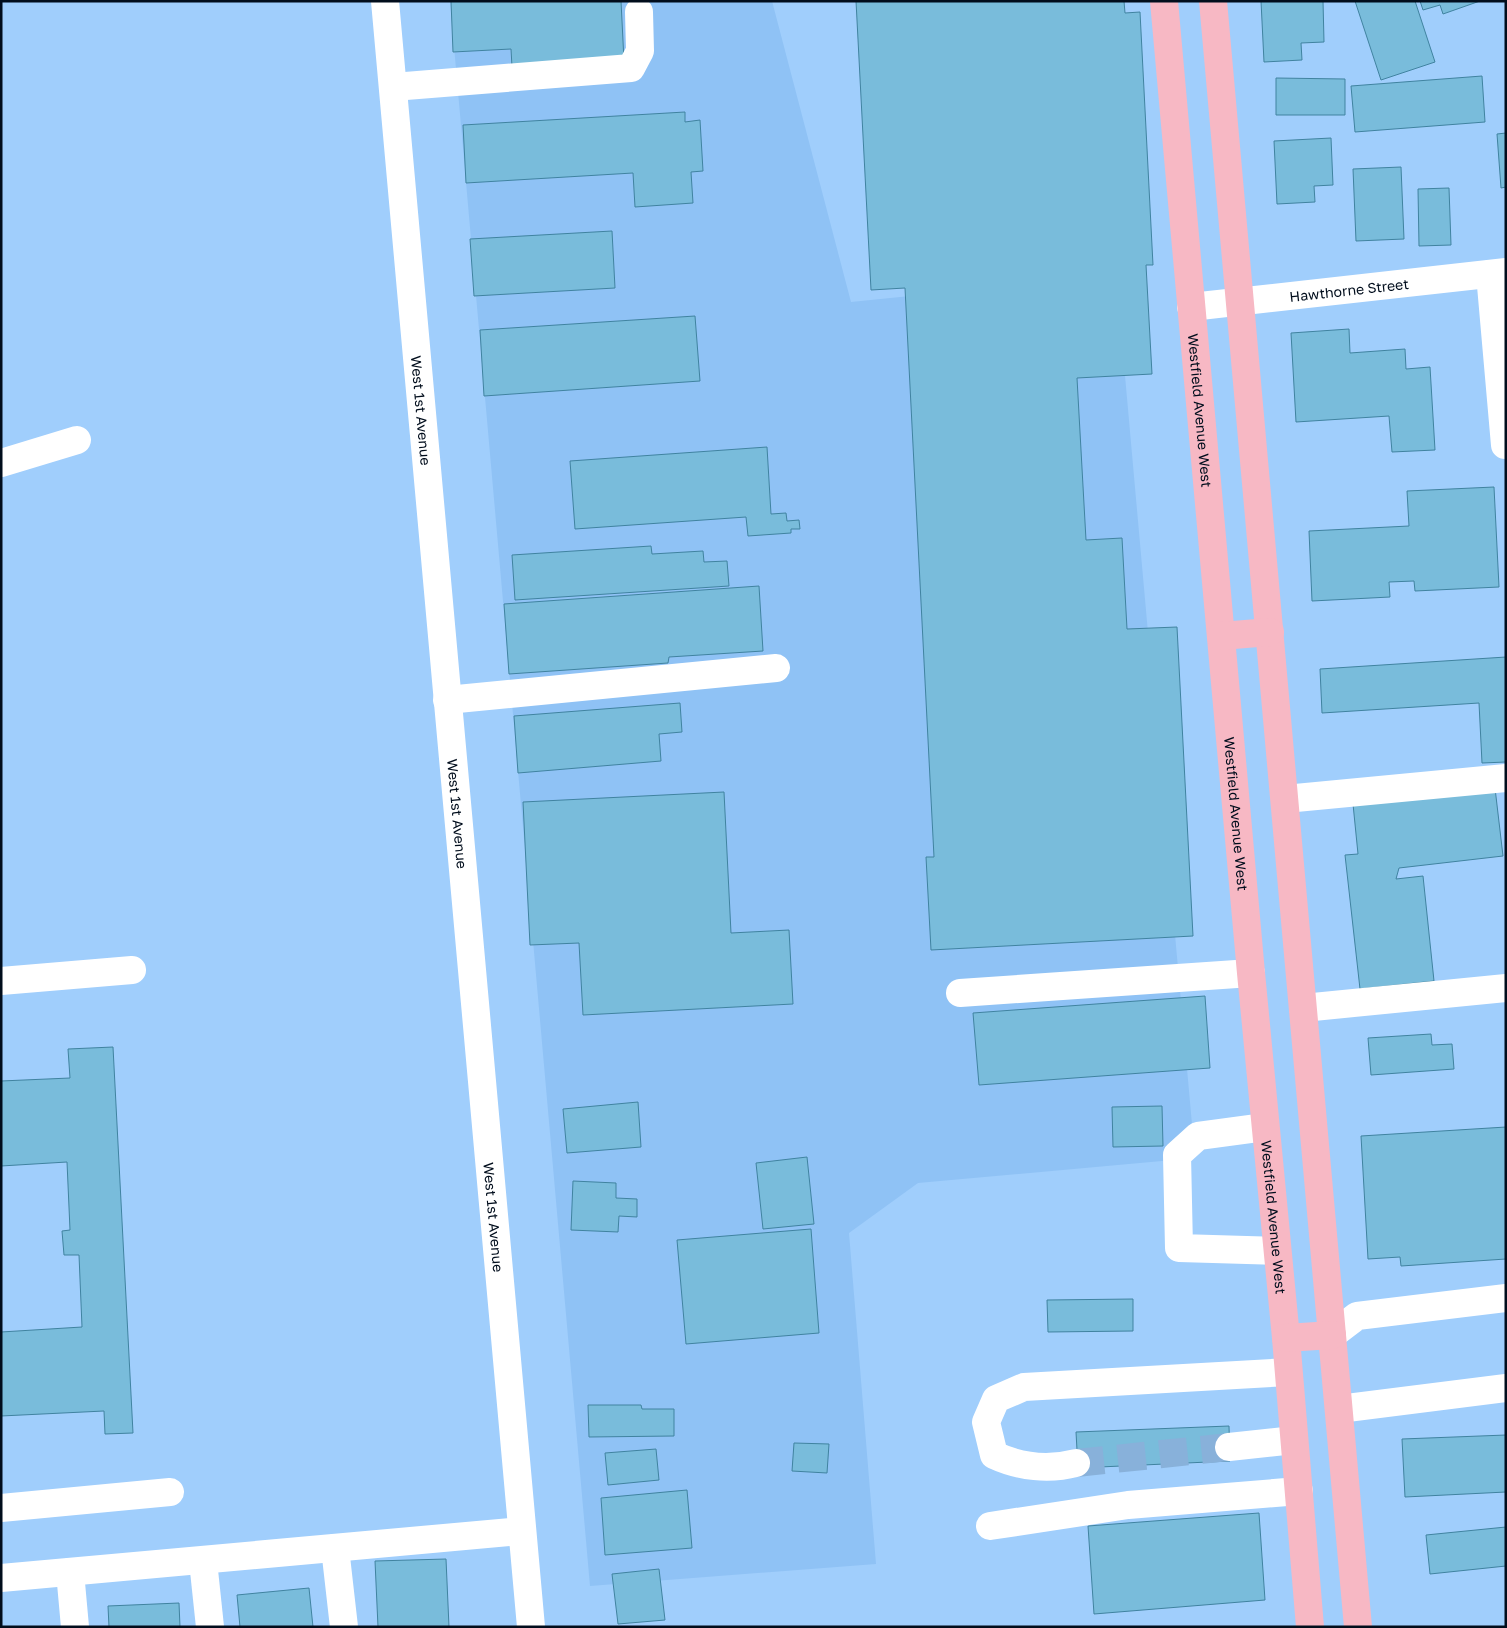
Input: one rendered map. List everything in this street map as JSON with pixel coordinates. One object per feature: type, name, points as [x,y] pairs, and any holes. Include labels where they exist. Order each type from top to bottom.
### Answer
[{"type":"main road","name":"Westfield Avenue West","points":[[1164,1],[1265,1127],[1286,1338],[1310,1627]]},
{"type":"main road","points":[[1213,1],[1358,1627]]},
{"type":"main road","points":[[1221,636],[1270,632]]},
{"type":"main road","points":[[1286,1338],[1332,1334]]},
{"type":"street","name":"West 1st Avenue","points":[[385,1],[531,1627]]},
{"type":"street","points":[[393,87],[631,68],[640,51],[639,12]]},
{"type":"street","points":[[1498,273],[1505,445]]},
{"type":"street","name":"Hawthorne Street","points":[[1191,307],[1498,273]]},
{"type":"street","points":[[1,463],[77,440]]},
{"type":"street","points":[[447,700],[776,668]]},
{"type":"street","points":[[1285,799],[1506,778]]},
{"type":"street","points":[[1,981],[132,970]]},
{"type":"street","points":[[960,993],[1251,973]]},
{"type":"street","points":[[1303,1008],[1506,988]]},
{"type":"street","points":[[1265,1127],[1198,1136],[1177,1155],[1179,1248],[1277,1251]]},
{"type":"street","points":[[1332,1334],[1357,1316],[1506,1298]]},
{"type":"street","points":[[1076,1463],[1040,1467],[1010,1462],[994,1455],[986,1422],[996,1399],[1024,1387],[1288,1372]]},
{"type":"street","points":[[1339,1408],[1506,1388]]},
{"type":"street","points":[[1229,1447],[1294,1440]]},
{"type":"street","points":[[990,1526],[1128,1505],[1299,1491]]},
{"type":"street","points":[[1,1508],[170,1492]]},
{"type":"street","points":[[1,1578],[522,1531]]},
{"type":"street","points":[[335,1548],[344,1627]]},
{"type":"street","points":[[203,1561],[210,1627]]},
{"type":"street","points":[[70,1572],[75,1627]]},
{"type":"shaded area","points":[[450,1],[772,1],[851,302],[1116,275],[1195,1158],[918,1183],[849,1233],[876,1564],[590,1586]]},
{"type":"building","points":[[451,1],[621,1],[624,61],[512,67],[511,49],[453,52]]},
{"type":"building","points":[[856,1],[1124,1],[1125,13],[1140,12],[1153,265],[1146,265],[1152,374],[1077,378],[1086,540],[1122,538],[1127,629],[1177,627],[1193,936],[931,950],[926,857],[934,857],[905,288],[871,290]]},
{"type":"building","points":[[1261,1],[1323,1],[1324,42],[1301,43],[1302,60],[1264,62]]},
{"type":"building","points":[[1355,1],[1415,1],[1435,62],[1381,80]]},
{"type":"building","points":[[1420,1],[1480,1],[1443,14],[1440,5],[1423,10]]},
{"type":"building","points":[[1482,76],[1485,122],[1355,132],[1351,86]]},
{"type":"building","points":[[1276,78],[1345,79],[1345,115],[1276,115]]},
{"type":"building","points":[[685,112],[685,122],[700,120],[703,171],[691,172],[693,203],[635,207],[633,173],[466,183],[463,125]]},
{"type":"building","points":[[1506,133],[1506,187],[1501,188],[1497,134]]},
{"type":"building","points":[[1331,138],[1333,185],[1314,186],[1315,202],[1277,204],[1274,141]]},
{"type":"building","points":[[1401,167],[1404,239],[1356,241],[1353,169]]},
{"type":"building","points":[[1449,188],[1451,245],[1419,246],[1418,189]]},
{"type":"building","points":[[612,231],[615,288],[474,296],[470,239]]},
{"type":"building","points":[[695,316],[700,381],[484,396],[480,330]]},
{"type":"building","points":[[1349,329],[1350,353],[1405,349],[1406,369],[1430,367],[1435,450],[1392,452],[1389,416],[1296,422],[1291,333]]},
{"type":"building","points":[[767,447],[771,514],[786,513],[787,521],[799,520],[800,529],[791,529],[791,533],[748,536],[746,517],[575,529],[570,461]]},
{"type":"building","points":[[1494,487],[1499,587],[1415,591],[1414,581],[1389,582],[1390,597],[1312,601],[1309,531],[1409,526],[1407,491]]},
{"type":"building","points":[[651,546],[652,554],[703,551],[704,562],[727,561],[729,586],[515,600],[512,555]]},
{"type":"building","points":[[759,586],[763,651],[669,657],[668,663],[509,674],[504,604]]},
{"type":"building","points":[[1506,657],[1506,762],[1482,763],[1479,703],[1322,713],[1320,669]]},
{"type":"building","points":[[680,703],[682,732],[659,734],[661,761],[518,773],[514,716]]},
{"type":"building","points":[[1495,788],[1503,856],[1399,868],[1396,879],[1423,876],[1434,981],[1360,989],[1345,855],[1358,854],[1353,804]]},
{"type":"building","points":[[724,792],[731,933],[789,930],[793,1004],[583,1015],[579,943],[530,945],[523,802]]},
{"type":"building","points":[[1205,996],[1210,1068],[979,1085],[973,1013]]},
{"type":"building","points":[[1431,1034],[1432,1045],[1452,1044],[1454,1069],[1371,1075],[1368,1038]]},
{"type":"building","points":[[113,1047],[133,1433],[105,1434],[104,1411],[1,1416],[1,1332],[82,1327],[79,1255],[64,1255],[62,1231],[70,1230],[67,1162],[1,1166],[1,1081],[70,1078],[68,1049]]},
{"type":"building","points":[[638,1102],[641,1147],[567,1153],[563,1109]]},
{"type":"building","points":[[1162,1106],[1163,1146],[1113,1147],[1112,1107]]},
{"type":"building","points":[[1506,1127],[1506,1259],[1401,1266],[1400,1257],[1368,1259],[1361,1136]]},
{"type":"building","points":[[807,1157],[814,1224],[763,1229],[756,1163]]},
{"type":"building","points":[[573,1181],[616,1183],[616,1198],[637,1199],[637,1217],[619,1216],[618,1232],[571,1230]]},
{"type":"building","points":[[811,1229],[819,1333],[686,1344],[677,1240]]},
{"type":"building","points":[[1133,1299],[1133,1331],[1048,1332],[1047,1300]]},
{"type":"building","points":[[588,1405],[641,1405],[642,1409],[674,1409],[674,1436],[589,1437]]},
{"type":"building","points":[[1229,1426],[1230,1461],[1078,1468],[1076,1432]]},
{"type":"building","points":[[1506,1435],[1506,1492],[1405,1497],[1402,1439]]},
{"type":"building","points":[[794,1443],[829,1444],[827,1473],[792,1471]]},
{"type":"building","points":[[656,1449],[659,1480],[608,1485],[605,1453]]},
{"type":"building","points":[[687,1490],[692,1548],[605,1555],[601,1498]]},
{"type":"building","points":[[1259,1513],[1265,1600],[1094,1614],[1088,1526]]},
{"type":"building","points":[[1506,1527],[1506,1566],[1430,1574],[1426,1535]]},
{"type":"building","points":[[446,1559],[449,1627],[378,1627],[375,1561]]},
{"type":"building","points":[[659,1569],[665,1620],[618,1624],[612,1574]]},
{"type":"building","points":[[309,1588],[313,1627],[240,1627],[237,1595]]},
{"type":"building","points":[[179,1603],[180,1627],[109,1627],[108,1606]]},
{"type":"tunnel","points":[[1076,1463],[1229,1447]]}]
